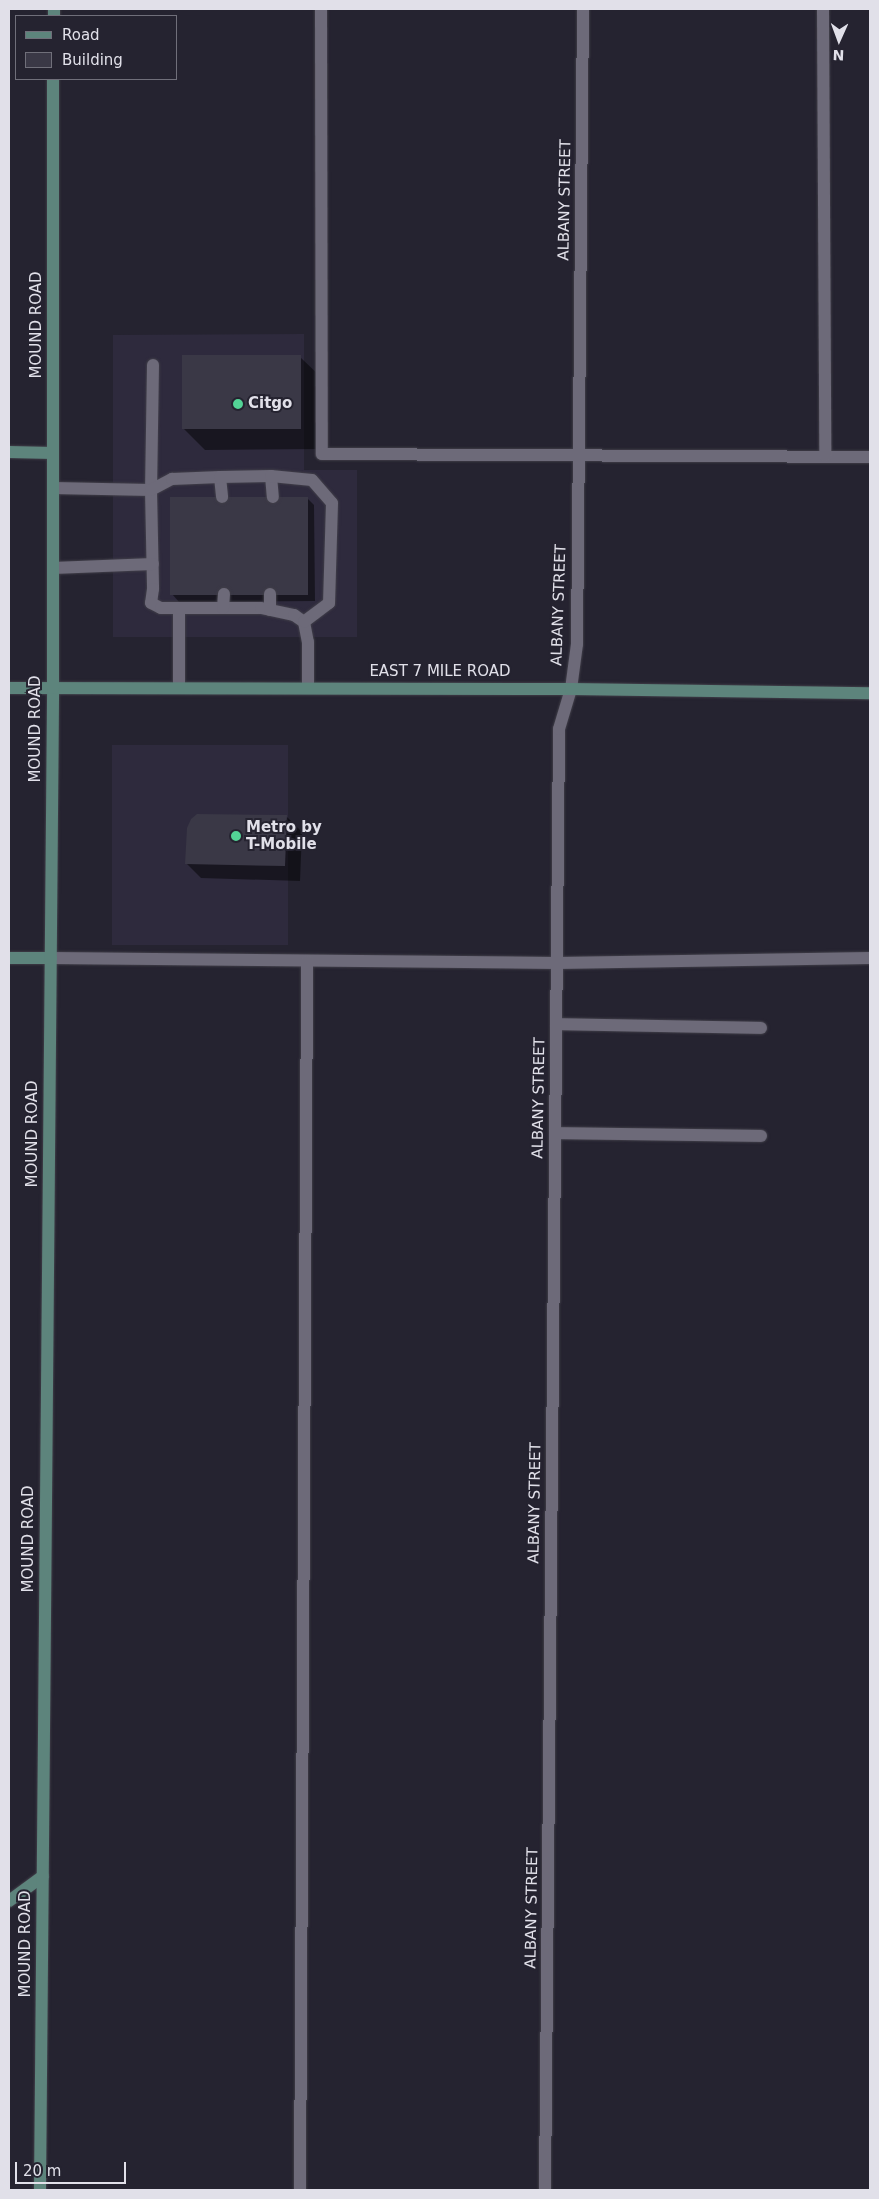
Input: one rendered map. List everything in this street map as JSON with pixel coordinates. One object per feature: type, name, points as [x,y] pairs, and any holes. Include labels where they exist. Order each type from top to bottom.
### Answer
[{"type":"main road","name":"MOUND ROAD","points":[[40,2190],[53,688],[54,80]]},
{"type":"main road","points":[[9,452],[53,453]]},
{"type":"main road","name":"EAST 7 MILE ROAD","points":[[9,688],[571,689],[870,693]]},
{"type":"main road","points":[[9,958],[50,958]]},
{"type":"main road","points":[[9,1901],[43,1876]]},
{"type":"street","points":[[321,9],[322,454],[870,456]]},
{"type":"street","name":"ALBANY STREET","points":[[545,2190],[559,729],[571,689],[577,644],[583,9]]},
{"type":"street","points":[[823,9],[825,456]]},
{"type":"street","points":[[153,364],[151,490],[153,564],[151,603],[161,608],[270,610],[294,615],[304,622],[308,642],[308,688]]},
{"type":"street","points":[[53,488],[151,490],[172,479],[220,477],[271,476],[312,480],[332,503],[329,603],[304,622]]},
{"type":"street","points":[[271,476],[273,497]]},
{"type":"street","points":[[220,477],[222,497]]},
{"type":"street","points":[[53,568],[153,564]]},
{"type":"street","points":[[223,608],[224,594]]},
{"type":"street","points":[[270,594],[270,610]]},
{"type":"street","points":[[179,608],[179,688]]},
{"type":"street","points":[[50,958],[557,963],[870,958]]},
{"type":"street","points":[[300,2190],[306,961]]},
{"type":"street","points":[[556,1024],[761,1028]]},
{"type":"street","points":[[555,1133],[761,1136]]},
{"type":"shaded area","points":[[304,334],[304,470],[357,470],[357,637],[113,637],[113,335]]},
{"type":"shaded area","points":[[112,745],[288,745],[288,945],[112,945]]},
{"type":"building","points":[[182,355],[301,355],[301,429],[182,429]]},
{"type":"building","points":[[170,497],[308,497],[308,595],[170,595]]},
{"type":"building","name":"Metro by T-Mobile","points":[[197,814],[287,815],[285,866],[185,864],[187,828],[191,819]]},
{"type":"place","name":"Citgo","points":[[238,404]]},
{"type":"place","name":"Metro by T-Mobile","points":[[236,836]]}]
